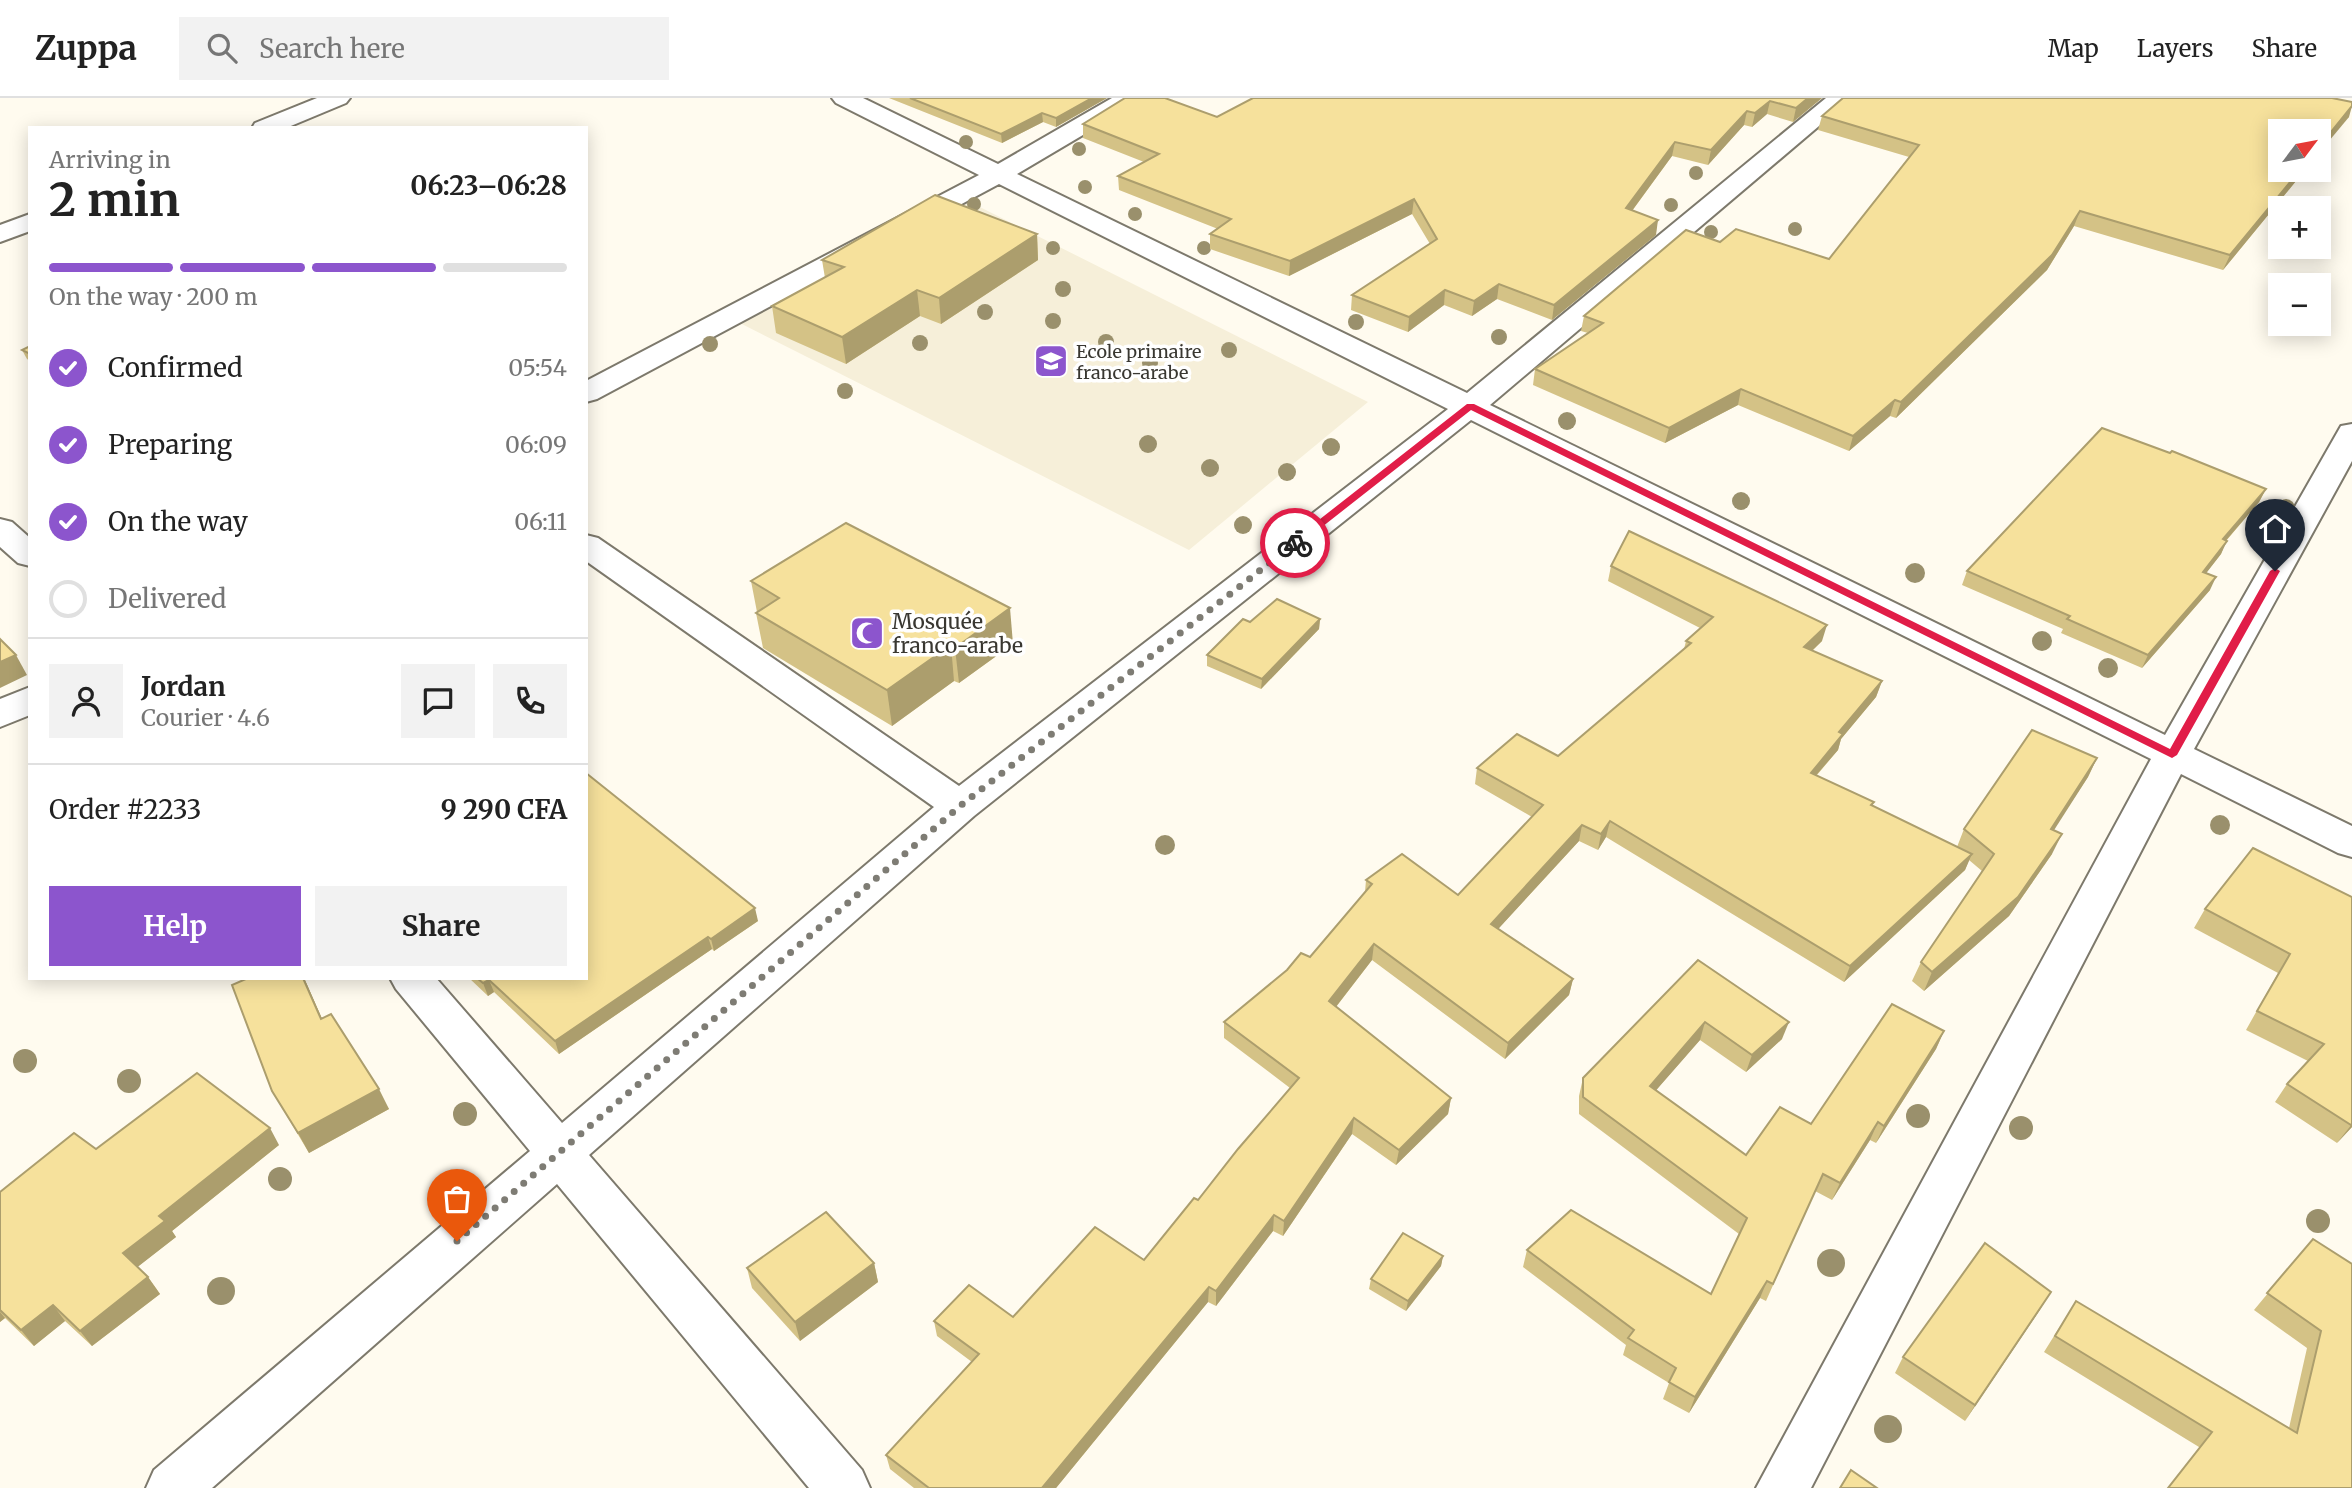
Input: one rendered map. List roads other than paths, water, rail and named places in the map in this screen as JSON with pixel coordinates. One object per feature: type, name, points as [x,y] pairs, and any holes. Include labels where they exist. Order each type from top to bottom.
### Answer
[{"type":"street","points":[[269,126],[338,98]]},
{"type":"street","points":[[844,98],[2352,843]]},
{"type":"street","points":[[588,392],[999,174],[1129,98]]},
{"type":"street","points":[[173,1488],[960,806],[1471,406],[1840,98]]},
{"type":"street","points":[[0,233],[28,223]]},
{"type":"street","points":[[1783,1488],[2172,755],[2352,433]]},
{"type":"street","points":[[0,529],[28,554]]},
{"type":"street","points":[[588,546],[960,806]]},
{"type":"street","points":[[0,715],[28,700]]},
{"type":"street","points":[[413,980],[843,1488]]},
{"type":"place","name":"Ecole primaire franco-arabe","points":[[1051,361]]},
{"type":"place","name":"Mosquée franco-arabe","points":[[867,633]]}]
